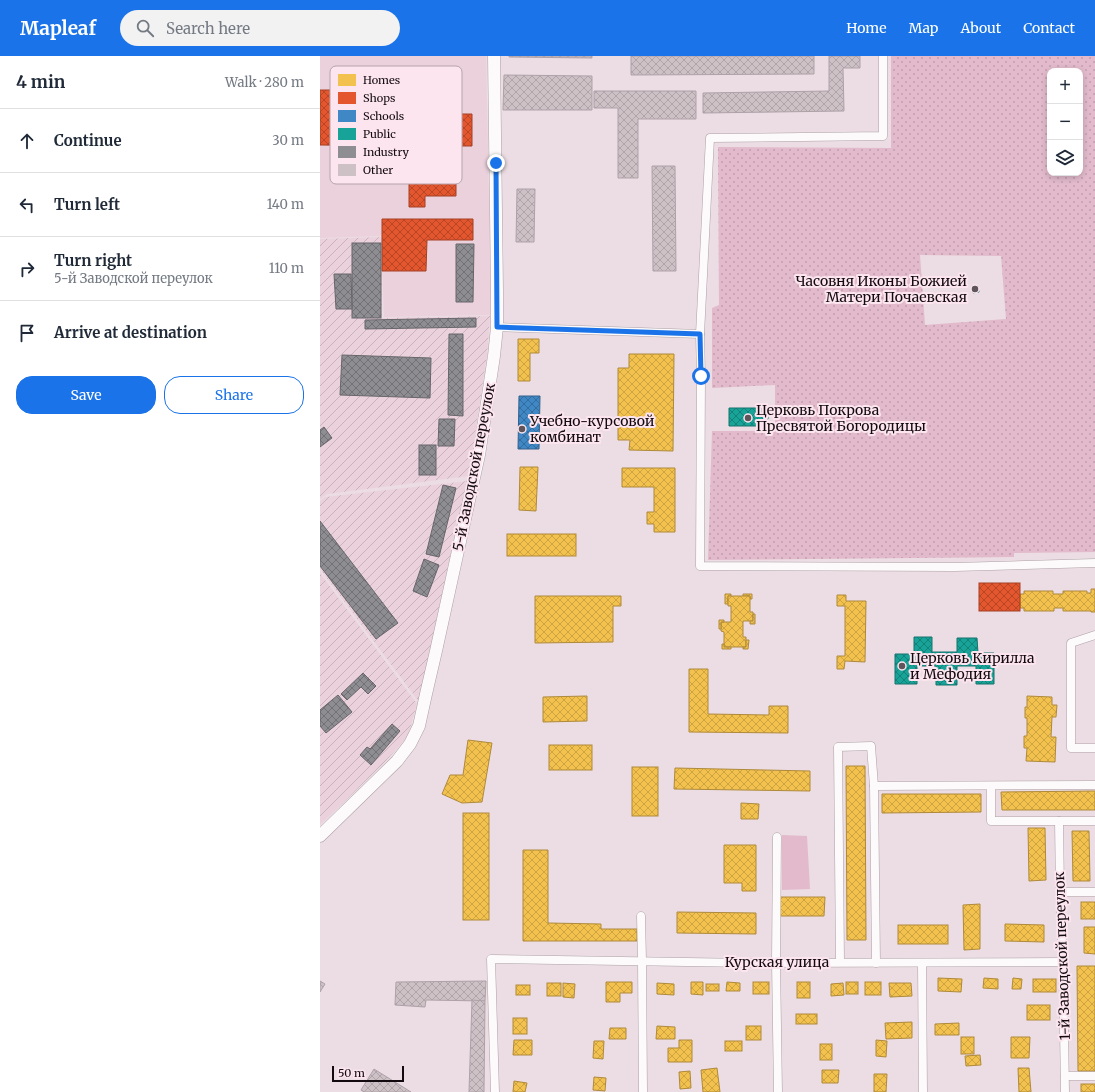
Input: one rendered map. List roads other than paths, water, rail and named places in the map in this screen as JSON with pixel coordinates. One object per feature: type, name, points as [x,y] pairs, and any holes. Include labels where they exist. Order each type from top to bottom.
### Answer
[{"type":"street","name":"5-й Заводской переулок","points":[[320,836],[397,761],[410,744],[419,726],[436,651],[479,455],[497,327],[494,56]]},
{"type":"street","points":[[883,56],[883,136],[710,138],[700,334],[700,566],[955,567],[1095,563]]},
{"type":"street","points":[[497,327],[700,334]]},
{"type":"street","points":[[1095,635],[1071,643],[1071,748],[1095,748]]},
{"type":"street","points":[[840,962],[838,748],[871,746],[874,786],[876,963]]},
{"type":"street","points":[[874,786],[1095,785]]},
{"type":"street","points":[[991,786],[991,821],[1095,820]]},
{"type":"street","name":"1-й Заводской переулок","points":[[1059,821],[1065,1092]]},
{"type":"street","points":[[777,837],[776,962],[778,1092]]},
{"type":"street","points":[[1060,892],[1095,892]]},
{"type":"street","points":[[641,916],[643,1092]]},
{"type":"street","name":"Курская улица","points":[[495,1092],[491,958],[876,963],[1063,962]]},
{"type":"street","points":[[922,963],[923,1092]]},
{"type":"street","points":[[1065,1076],[1095,1076]]},
{"type":"place","name":"Часовня Иконы Божией Матери Почаевская","points":[[975,289]]},
{"type":"place","name":"Церковь Покрова Пресвятой Богородицы","points":[[748,418]]},
{"type":"place","name":"Учебно-курсовой комбинат","points":[[522,429]]},
{"type":"place","name":"Церковь Кирилла и Мефодия","points":[[902,666]]}]
